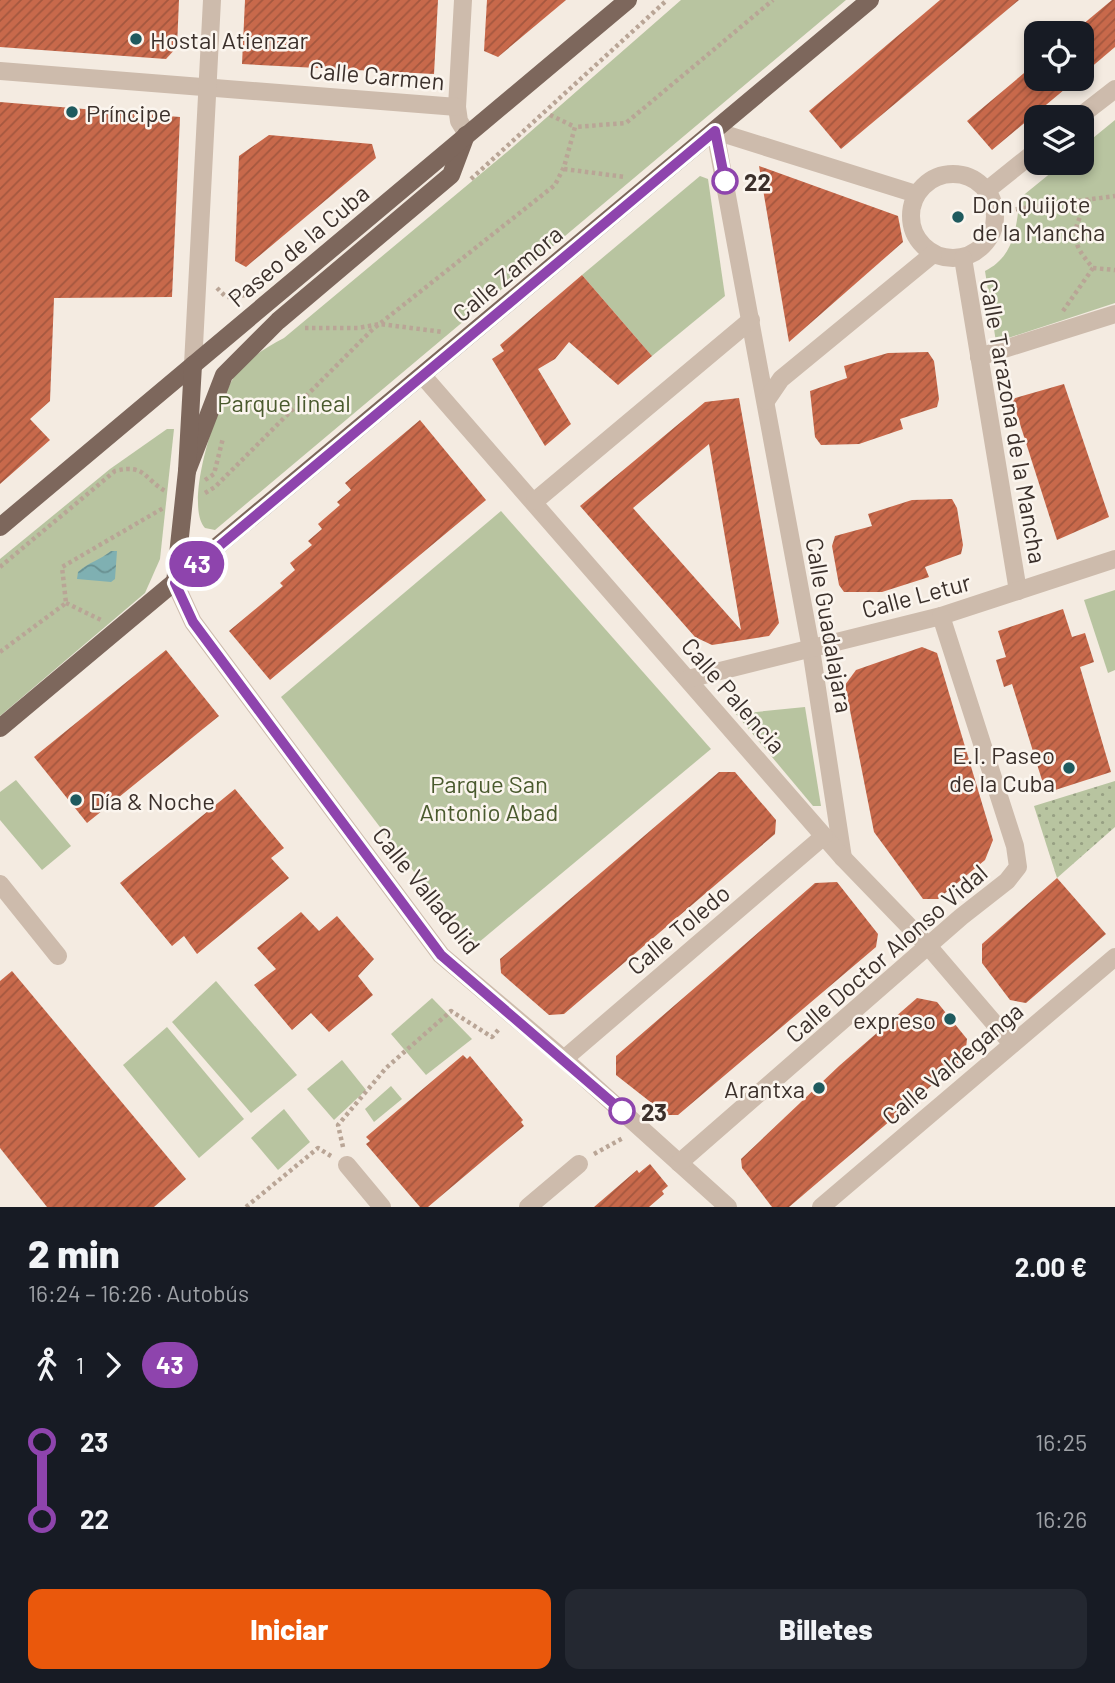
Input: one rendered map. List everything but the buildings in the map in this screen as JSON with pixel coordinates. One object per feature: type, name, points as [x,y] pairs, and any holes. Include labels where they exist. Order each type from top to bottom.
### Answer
[{"type":"main road","name":"Paseo de la Cuba","points":[[0,527],[628,0]]},
{"type":"main road","name":"Calle Zamora","points":[[0,728],[870,0]]},
{"type":"main road","points":[[187,471],[224,375],[278,321],[451,175],[467,134]]},
{"type":"main road","points":[[175,583],[187,471],[193,365]]},
{"type":"street","points":[[193,365],[212,0]]},
{"type":"street","points":[[463,0],[457,107],[458,121],[467,134]]},
{"type":"street","name":"Calle Carmen","points":[[0,71],[457,107]]},
{"type":"street","points":[[1094,105],[1115,89]]},
{"type":"street","points":[[715,131],[916,194]]},
{"type":"street","name":"Calle Guadalajara","points":[[715,131],[811,649],[843,858]]},
{"type":"street","points":[[986,191],[1024,161]]},
{"type":"street","points":[[950,174],[964,175],[986,191],[995,212],[994,227],[987,241],[977,251],[963,258],[947,258],[933,254],[922,246],[911,221],[916,194],[937,177],[950,174]]},
{"type":"street","points":[[766,401],[781,379],[933,254]]},
{"type":"street","name":"Calle Tarazona de la Mancha","points":[[963,258],[1018,591]]},
{"type":"street","points":[[979,357],[1115,314]]},
{"type":"street","points":[[535,501],[751,320]]},
{"type":"street","name":"Calle Palencia","points":[[423,376],[535,501],[843,858],[929,947],[1012,1044]]},
{"type":"street","name":"Calle Letur","points":[[688,680],[941,616],[1115,559]]},
{"type":"street","name":"Calle Valladolid","points":[[175,583],[193,622],[441,955],[564,1059],[728,1207]]},
{"type":"street","name":"Calle Doctor Alonso Vidal","points":[[679,1163],[1007,881],[1018,867],[1015,846],[941,616]]},
{"type":"street","name":"Calle Toledo","points":[[564,1059],[824,836]]},
{"type":"street","points":[[0,884],[58,956]]},
{"type":"street","name":"Calle Valdeganga","points":[[821,1207],[1115,957]]},
{"type":"street","points":[[528,1207],[579,1164]]},
{"type":"street","points":[[347,1165],[382,1207]]},
{"type":"path","points":[[550,115],[575,127],[626,123],[773,0]]},
{"type":"path","points":[[199,496],[215,487],[380,324],[555,185],[563,169],[575,127]]},
{"type":"path","points":[[563,169],[625,177]]},
{"type":"path","points":[[995,212],[1115,196]]},
{"type":"path","points":[[1089,199],[1075,232],[1076,249],[1093,268],[1115,270]]},
{"type":"path","points":[[1047,335],[1093,268]]},
{"type":"path","points":[[217,276],[217,290],[226,297],[246,293],[261,307]]},
{"type":"path","points":[[305,328],[358,328],[380,324],[446,332]]},
{"type":"path","points":[[66,603],[62,567],[166,507]]},
{"type":"path","points":[[66,603],[101,620]]},
{"type":"path","points":[[0,652],[66,603]]},
{"type":"path","points":[[347,1165],[338,1125],[386,1068],[451,1012],[492,1037],[511,1016]]},
{"type":"path","points":[[579,1164],[641,1128]]},
{"type":"path","points":[[246,1207],[318,1149],[347,1165]]},
{"type":"green space","name":"Parque lineal","points":[[681,0],[846,0],[215,530],[205,528],[199,516],[200,475],[220,405],[241,368],[258,353],[284,338],[507,152]]},
{"type":"green space","points":[[1115,120],[1115,303],[996,342],[985,271],[995,265],[1008,249],[1015,230],[1020,198],[1048,175],[1094,175],[1094,137]]},
{"type":"green space","points":[[700,176],[708,179],[725,296],[652,356],[582,275]]},
{"type":"green space","name":"Parque lineal","points":[[167,429],[174,429],[160,559],[145,593],[0,716],[0,559],[110,469]]},
{"type":"green space","name":"Parque San Antonio Abad","points":[[501,511],[711,749],[472,948],[281,697]]},
{"type":"green space","points":[[1115,590],[1115,670],[1108,673],[1084,600]]},
{"type":"green space","points":[[805,707],[821,806],[813,806],[736,714]]},
{"type":"green space","points":[[16,780],[71,846],[42,870],[0,820],[0,792]]},
{"type":"green space","points":[[1115,781],[1115,827],[1057,878],[1034,806]]},
{"type":"green space","points":[[216,981],[297,1075],[251,1113],[172,1022]]},
{"type":"green space","points":[[432,998],[472,1039],[426,1075],[391,1034]]},
{"type":"green space","points":[[167,1027],[244,1119],[199,1158],[123,1065]]},
{"type":"green space","points":[[342,1060],[366,1090],[334,1120],[307,1089]]},
{"type":"green space","points":[[391,1086],[402,1099],[374,1122],[365,1109]]},
{"type":"green space","points":[[284,1109],[310,1142],[278,1170],[251,1138]]},
{"type":"water","points":[[111,551],[117,551],[115,579],[111,582],[77,579],[78,572]]},
{"type":"bus line","name":"43","points":[[622,1111],[441,955],[193,622],[175,583],[715,131],[725,181]]},
{"type":"place","name":"Hostal Atienzar","points":[[136,39]]},
{"type":"place","name":"Príncipe","points":[[72,112]]},
{"type":"place","name":"22","points":[[725,181]]},
{"type":"place","name":"Don Quijote de la Mancha","points":[[958,217]]},
{"type":"place","name":"E.I. Paseo de la Cuba","points":[[1069,768]]},
{"type":"place","name":"Día & Noche","points":[[76,800]]},
{"type":"place","name":"expreso","points":[[950,1019]]},
{"type":"place","name":"Arantxa","points":[[819,1088]]},
{"type":"place","name":"23","points":[[622,1111]]}]
